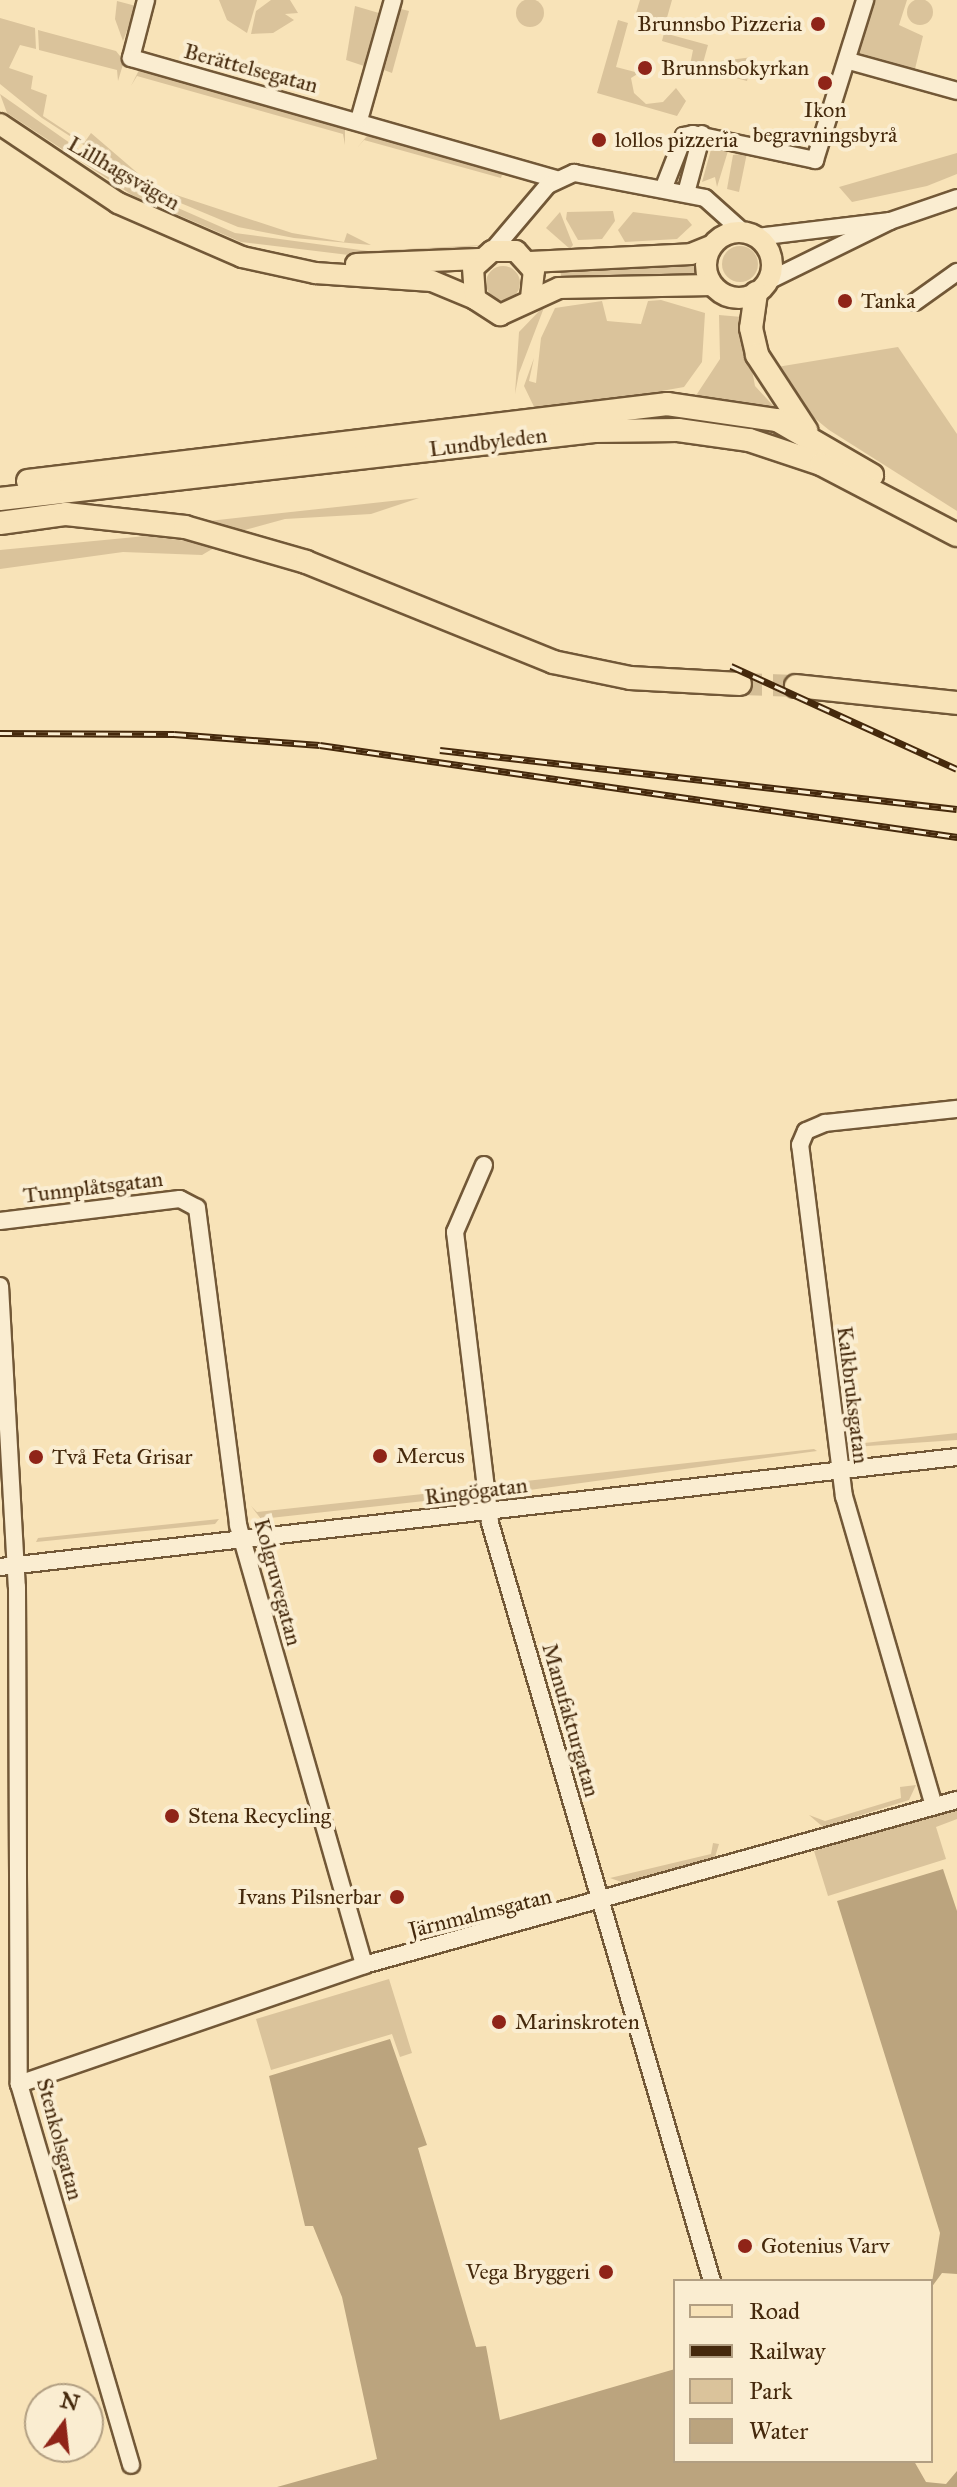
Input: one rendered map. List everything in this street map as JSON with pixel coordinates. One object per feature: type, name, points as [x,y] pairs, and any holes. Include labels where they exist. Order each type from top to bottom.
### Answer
[{"type":"highway","points":[[762,287],[751,328],[759,359],[807,431]]},
{"type":"highway","points":[[0,486],[667,404],[752,413],[807,431],[919,513]]},
{"type":"highway","name":"Lundbyleden","points":[[0,499],[635,428],[708,433],[787,451],[919,513],[957,535]]},
{"type":"highway","points":[[0,523],[66,514],[246,542],[564,665],[740,684]]},
{"type":"highway","points":[[796,686],[957,703]]},
{"type":"main road","name":"Lillhagsvägen","points":[[0,124],[161,226],[277,265],[432,281],[505,315],[531,298],[559,288],[712,285],[734,298],[762,287]]},
{"type":"main road","name":"Lillhagsvägen","points":[[277,265],[485,255],[510,249],[530,262],[691,254],[750,234]]},
{"type":"main road","points":[[750,234],[771,258],[762,287]]},
{"type":"main road","points":[[711,246],[706,266],[712,285]]},
{"type":"main road","points":[[475,299],[470,278],[485,255]]},
{"type":"main road","points":[[530,262],[531,298]]},
{"type":"street","points":[[136,75],[131,58],[146,0]]},
{"type":"street","points":[[359,120],[393,0]]},
{"type":"street","points":[[664,187],[684,136],[702,134],[812,163],[849,61],[865,0]]},
{"type":"street","name":"Berättelsegatan","points":[[131,58],[359,120],[555,179]]},
{"type":"street","points":[[849,61],[957,91]]},
{"type":"street","points":[[686,193],[702,134]]},
{"type":"street","points":[[485,255],[555,179],[574,173],[686,193],[717,205],[750,234],[890,221]]},
{"type":"street","points":[[762,287],[890,221],[957,198]]},
{"type":"street","points":[[915,302],[957,272]]},
{"type":"street","name":"Kalkbruksgatan","points":[[934,1806],[840,1469],[800,1145],[806,1131],[825,1123],[957,1109]]},
{"type":"street","name":"Manufakturgatan","points":[[484,1165],[455,1232],[488,1511],[711,2279]]},
{"type":"street","name":"Tunnplåtsgatan","points":[[0,1221],[192,1202]]},
{"type":"street","name":"Kolgruvegatan","points":[[192,1202],[242,1540],[364,1965]]},
{"type":"street","name":"Stenkolsgatan","points":[[0,1286],[19,2084],[131,2465]]},
{"type":"street","name":"Ringögatan","points":[[8,1566],[957,1457]]},
{"type":"street","name":"Järnmalmsgatan","points":[[19,2084],[364,1965],[600,1904],[957,1800]]},
{"type":"green space","points":[[530,-1],[540,3],[544,13],[540,23],[530,27],[520,23],[516,13],[520,3]]},
{"type":"green space","points":[[920,-1],[929,3],[933,12],[929,21],[920,25],[911,21],[907,12],[911,3]]},
{"type":"green space","points":[[219,0],[257,0],[247,33],[227,20]]},
{"type":"green space","points":[[271,0],[290,0],[298,13],[285,14],[294,20],[273,33],[251,34],[256,11]]},
{"type":"green space","points":[[640,0],[672,0],[666,21],[636,13]]},
{"type":"green space","points":[[873,0],[907,0],[899,25],[923,36],[915,69],[859,53]]},
{"type":"green space","points":[[117,1],[136,6],[123,41],[115,19]]},
{"type":"green space","points":[[355,6],[379,13],[364,66],[346,60]]},
{"type":"green space","points":[[401,9],[409,11],[392,73],[384,70]]},
{"type":"green space","points":[[0,18],[35,28],[36,49],[20,45],[9,68],[33,76],[31,89],[47,95],[43,116],[84,143],[91,133],[155,188],[292,233],[344,242],[347,233],[371,245],[294,238],[238,227],[159,194],[42,118],[0,84]]},
{"type":"green space","points":[[618,20],[628,23],[616,67],[639,73],[631,78],[634,93],[646,104],[663,102],[676,88],[686,101],[677,116],[597,93]]},
{"type":"green space","points":[[38,30],[116,51],[124,61],[118,81],[117,70],[39,50]]},
{"type":"green space","points":[[664,33],[708,45],[703,63],[690,65],[693,50],[662,41]]},
{"type":"green space","points":[[753,57],[747,81],[718,73],[721,61]]},
{"type":"green space","points":[[140,68],[345,125],[345,145],[343,134],[137,76],[131,86]]},
{"type":"green space","points":[[0,94],[137,190],[235,233],[368,251],[484,245],[382,259],[241,242],[132,195],[7,113]]},
{"type":"green space","points":[[371,131],[504,168],[501,178],[364,140],[357,148]]},
{"type":"green space","points":[[712,146],[728,151],[717,187],[715,177],[702,182]]},
{"type":"green space","points":[[747,153],[739,192],[727,189],[733,155]]},
{"type":"green space","points":[[957,153],[957,174],[927,186],[852,202],[839,187]]},
{"type":"green space","points":[[613,211],[615,221],[602,239],[578,240],[566,219],[567,212]]},
{"type":"green space","points":[[560,212],[573,245],[570,249],[546,228]]},
{"type":"green space","points":[[633,212],[687,219],[692,225],[677,239],[625,242],[618,230]]},
{"type":"green space","points":[[740,246],[752,252],[758,264],[752,276],[740,282],[728,276],[722,264],[728,252]]},
{"type":"green space","points":[[700,259],[702,279],[562,282],[560,269]]},
{"type":"green space","points":[[503,266],[515,271],[520,283],[515,295],[503,300],[491,295],[486,283],[491,271]]},
{"type":"green space","points":[[661,300],[705,313],[702,362],[684,387],[537,413],[524,386],[534,358],[529,381],[536,383],[541,338],[555,308],[602,301],[607,321],[641,324],[648,301]]},
{"type":"green space","points":[[545,305],[519,373],[515,394],[519,332]]},
{"type":"green space","points":[[719,315],[742,317],[755,386],[778,411],[695,397],[720,359]]},
{"type":"green space","points":[[898,347],[957,434],[957,511],[829,430],[797,404],[771,368]]},
{"type":"green space","points":[[419,498],[371,514],[285,519],[241,531],[200,522]]},
{"type":"green space","points":[[146,536],[219,545],[202,555],[123,552],[0,569],[0,550]]},
{"type":"green space","points":[[957,1433],[957,1440],[853,1447],[855,1444]]},
{"type":"green space","points":[[814,1449],[817,1451],[522,1491],[500,1484]]},
{"type":"green space","points":[[469,1489],[461,1497],[261,1519],[251,1506],[257,1512]]},
{"type":"green space","points":[[219,1519],[215,1524],[36,1542],[38,1538]]},
{"type":"green space","points":[[916,1785],[909,1800],[823,1827],[809,1815],[825,1821],[901,1798],[900,1787]]},
{"type":"green space","points":[[957,1806],[957,1819],[936,1827],[946,1859],[828,1896],[814,1851]]},
{"type":"green space","points":[[713,1843],[719,1844],[715,1857],[627,1884],[610,1878],[711,1854]]},
{"type":"green space","points":[[389,1979],[412,2053],[400,2057],[392,2034],[271,2070],[256,2019]]},
{"type":"water","points":[[943,1869],[957,1911],[957,2274],[942,2273],[933,2285],[940,2233],[837,1901]]},
{"type":"water","points":[[390,2039],[427,2145],[418,2148],[476,2347],[486,2346],[500,2420],[673,2370],[673,2463],[915,2463],[926,2482],[946,2484],[957,2471],[957,2487],[277,2487],[377,2459],[342,2297],[313,2226],[305,2226],[269,2076]]},
{"type":"tunnel","points":[[740,684],[796,686]]},
{"type":"railway","points":[[731,666],[957,769]]},
{"type":"railway","points":[[0,733],[174,734],[320,745],[957,837]]},
{"type":"railway","points":[[440,750],[957,809]]},
{"type":"place","name":"Brunnsbo Pizzeria","points":[[818,24]]},
{"type":"place","name":"Brunnsbokyrkan","points":[[645,68]]},
{"type":"place","name":"Ikon begravningsbyrå","points":[[825,83]]},
{"type":"place","name":"lollos pizzeria","points":[[599,140]]},
{"type":"place","name":"Tanka","points":[[845,301]]},
{"type":"place","name":"Mercus","points":[[380,1456]]},
{"type":"place","name":"Två Feta Grisar","points":[[36,1457]]},
{"type":"place","name":"Stena Recycling","points":[[172,1816]]},
{"type":"place","name":"Ivans Pilsnerbar","points":[[397,1897]]},
{"type":"place","name":"Marinskroten","points":[[499,2022]]},
{"type":"place","name":"Gotenius Varv","points":[[745,2246]]},
{"type":"place","name":"Vega Bryggeri","points":[[606,2272]]}]
